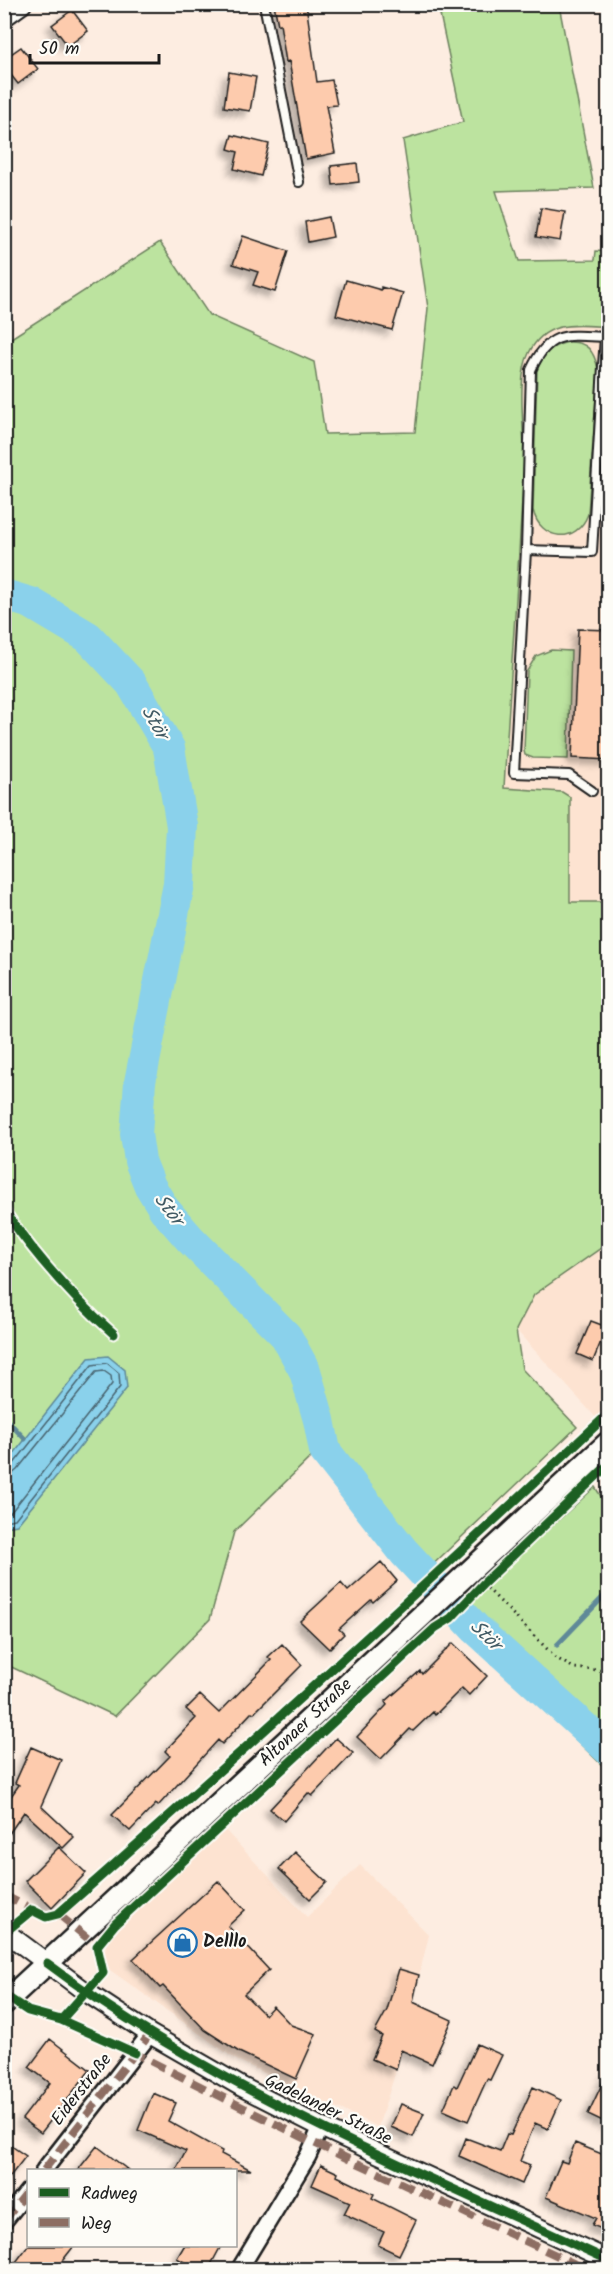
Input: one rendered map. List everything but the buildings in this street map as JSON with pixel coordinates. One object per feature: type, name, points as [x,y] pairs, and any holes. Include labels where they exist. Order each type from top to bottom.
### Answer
[{"type":"main road","name":"Altonaer Straße","points":[[4,2003],[601,1450]]},
{"type":"street","points":[[4,17],[22,4]]},
{"type":"street","name":"Gadelander Straße","points":[[4,1931],[86,1992],[150,2034],[242,2087],[321,2127],[609,2260]]},
{"type":"street","name":"Eiderstraße","points":[[45,2169],[150,2034]]},
{"type":"street","points":[[239,2270],[309,2156],[321,2127]]},
{"type":"street","points":[[4,2222],[27,2191]]},
{"type":"lane","points":[[264,4],[299,182]]},
{"type":"lane","points":[[526,550],[592,552],[606,366],[605,337],[572,335],[558,338],[546,345],[537,356],[531,370],[526,550],[514,773],[569,775],[592,791]]},
{"type":"lane","points":[[601,1450],[609,1472]]},
{"type":"path","points":[[483,1584],[556,1658],[574,1668],[609,1671]]},
{"type":"shaded area","points":[[596,251],[608,252],[608,902],[565,902],[483,805],[422,263],[595,260]]},
{"type":"shaded area","points":[[608,1243],[608,1414],[600,1422],[516,1330],[534,1295]]},
{"type":"shaded area","points":[[223,1828],[307,1917],[360,1865],[429,1935],[395,2074],[378,2127],[235,2059],[110,1970],[105,1957],[106,1941],[115,1928]]},
{"type":"green space","points":[[438,5],[559,5],[594,188],[496,191],[519,261],[595,260],[596,251],[608,252],[608,327],[574,325],[553,329],[536,342],[525,364],[522,390],[524,461],[520,543],[504,788],[562,792],[570,797],[570,902],[608,902],[608,1243],[534,1295],[516,1330],[522,1369],[577,1427],[424,1573],[404,1552],[325,1452],[310,1458],[234,1532],[210,1619],[115,1716],[5,1664],[5,342],[160,242],[209,315],[314,362],[325,434],[415,432],[428,308],[403,140],[463,122]]},
{"type":"green space","points":[[568,342],[580,343],[589,348],[598,369],[588,514],[576,531],[568,535],[559,535],[543,528],[533,510],[537,371],[548,352]]},
{"type":"green space","points":[[551,650],[571,651],[568,759],[533,758],[525,755],[524,751],[527,671],[536,656]]},
{"type":"green space","points":[[595,1487],[608,1507],[608,1771],[451,1618]]},
{"type":"water","points":[[108,1356],[125,1370],[127,1388],[17,1525],[5,1527],[5,1465],[89,1358]]},
{"type":"waterway","name":"Stör","points":[[4,595],[31,603],[88,637],[131,683],[169,748],[182,826],[179,884],[140,1082],[136,1134],[140,1161],[150,1186],[164,1209],[190,1239],[286,1336],[305,1371],[325,1451],[404,1552],[476,1629],[608,1749]]},
{"type":"waterway","points":[[4,1417],[25,1439]]},
{"type":"waterway","points":[[557,1645],[608,1592]]},
{"type":"marked path","points":[[4,1895],[32,1910]]},
{"type":"marked path","points":[[58,1914],[97,1946]]},
{"type":"marked path","points":[[45,2169],[150,2034]]},
{"type":"marked path","points":[[130,2051],[314,2143],[588,2270]]},
{"type":"marked path","points":[[4,2221],[27,2192]]},
{"type":"cycle path","points":[[4,1210],[55,1275],[114,1334]]},
{"type":"cycle path","points":[[4,1933],[32,1910],[46,1917],[58,1914],[335,1667],[608,1414]]},
{"type":"cycle path","points":[[4,1995],[28,2011],[61,2020],[103,1973],[97,1946],[115,1924],[435,1628],[451,1618],[483,1584],[608,1465]]},
{"type":"cycle path","points":[[47,1963],[112,2009],[249,2090],[391,2161],[608,2260]]},
{"type":"cycle path","points":[[61,2020],[135,2053]]},
{"type":"place","name":"Delllo","points":[[182,1942]]}]
